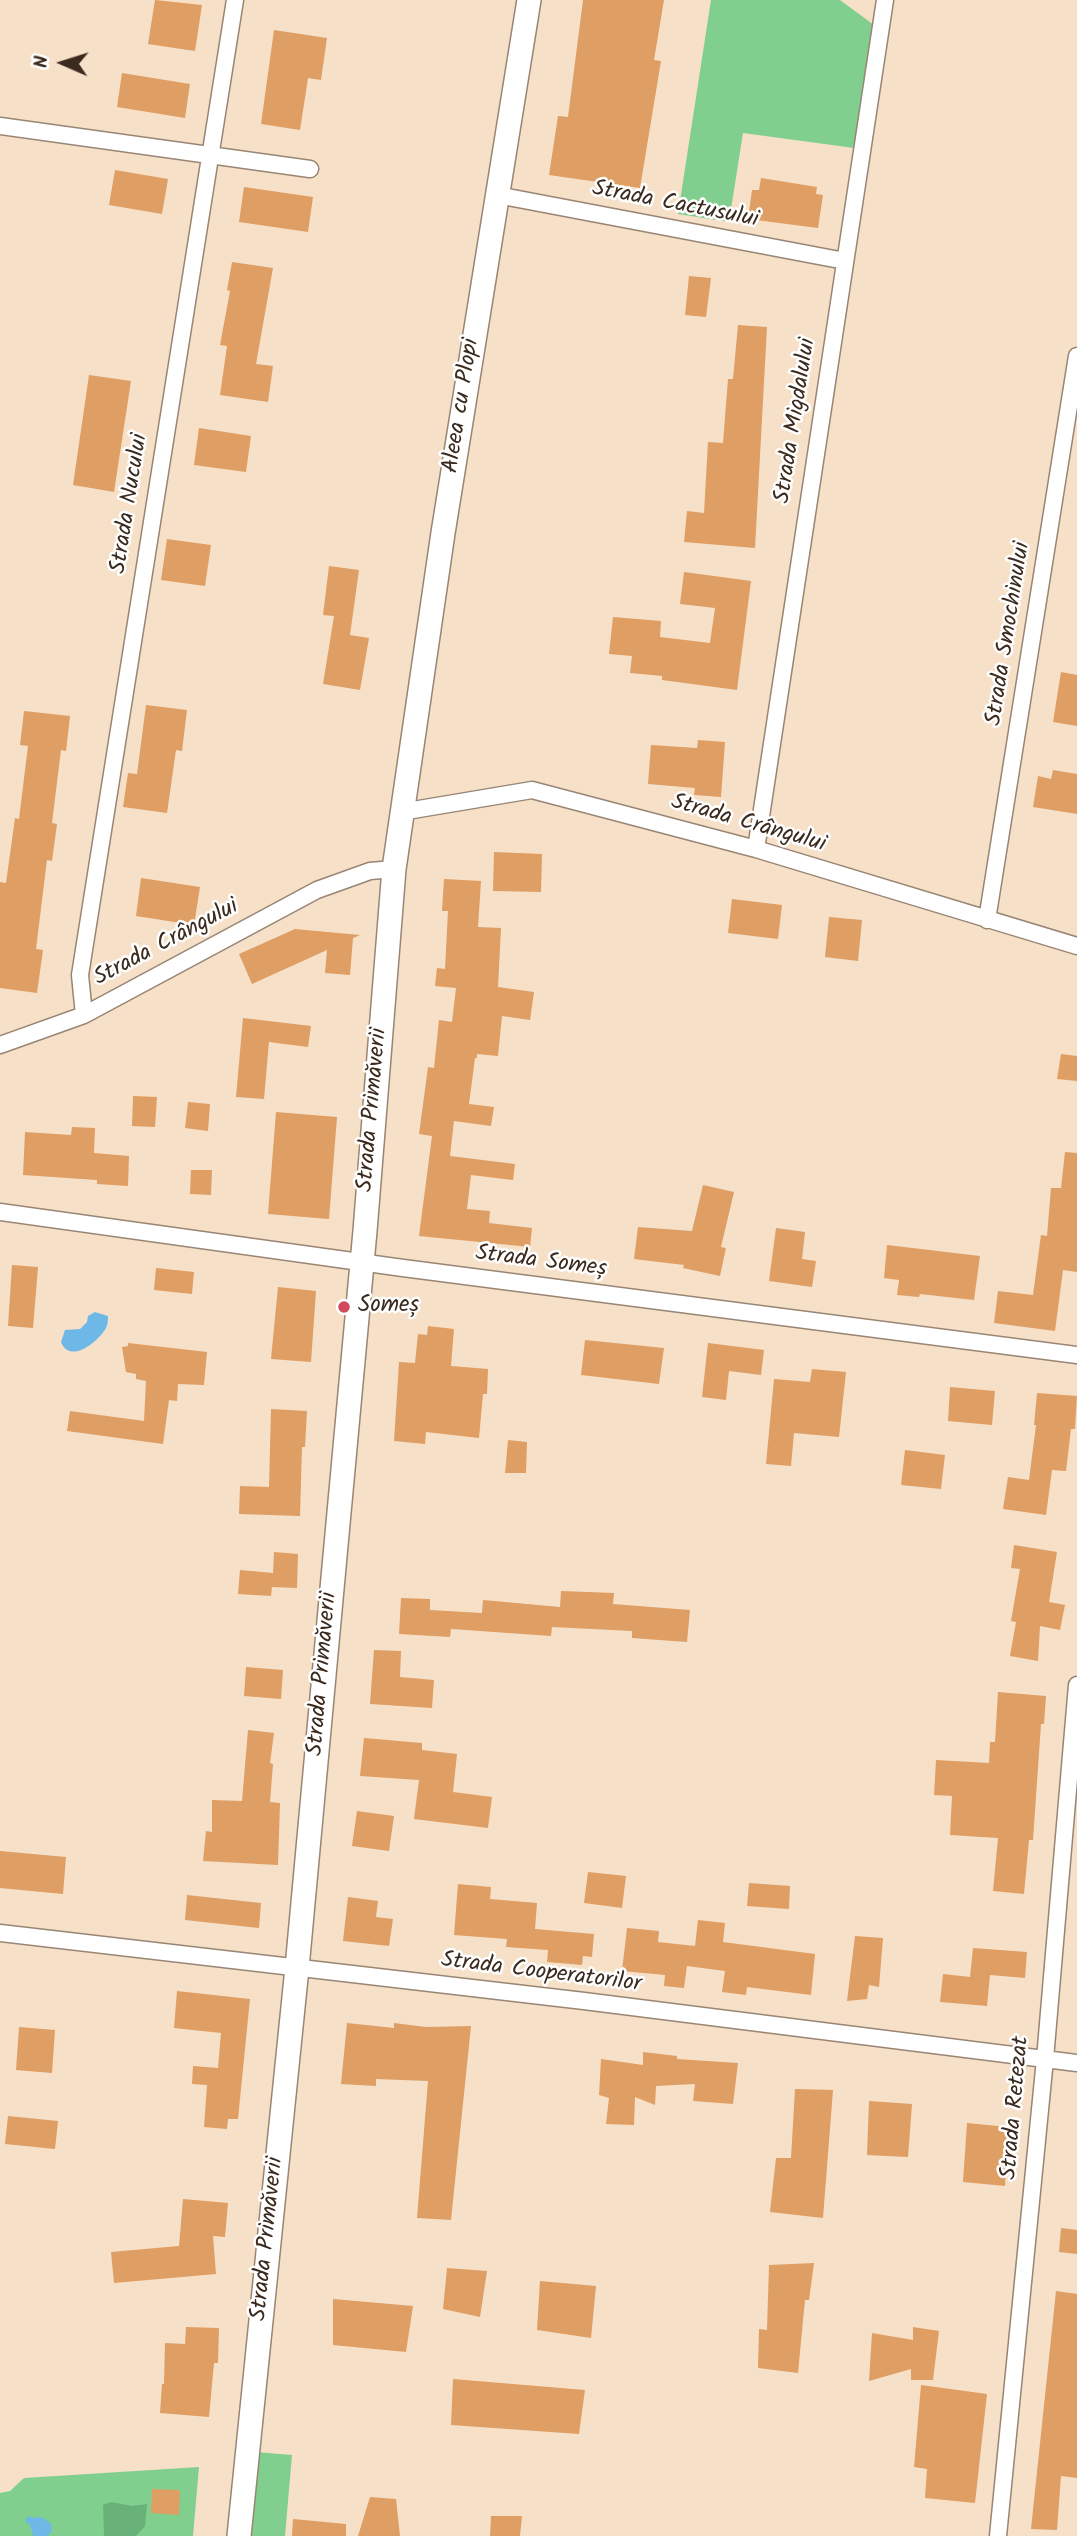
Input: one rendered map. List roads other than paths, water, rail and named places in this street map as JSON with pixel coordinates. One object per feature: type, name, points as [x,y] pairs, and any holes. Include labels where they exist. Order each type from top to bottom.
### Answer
[{"type":"street","name":"Strada Nucului","points":[[84,1015],[80,975],[235,0]]},
{"type":"street","name":"Aleea cu Plopi","points":[[401,812],[529,0]]},
{"type":"street","name":"Strada Migdalului","points":[[755,849],[885,0]]},
{"type":"street","points":[[0,126],[310,169]]},
{"type":"street","name":"Strada Cactusului","points":[[497,195],[845,261]]},
{"type":"street","name":"Strada Smochinului","points":[[987,920],[1077,356]]},
{"type":"street","name":"Strada Crângului","points":[[401,812],[532,790],[755,849],[1077,946]]},
{"type":"street","name":"Strada Primăverii","points":[[239,2536],[297,1968],[401,812]]},
{"type":"street","name":"Strada Crângului","points":[[0,1045],[84,1015],[317,890],[370,871],[394,869]]},
{"type":"street","name":"Strada Someș","points":[[0,1212],[1077,1355]]},
{"type":"street","name":"Strada Retezat","points":[[998,2536],[1045,2059],[1077,1685]]},
{"type":"street","name":"Strada Cooperatorilor","points":[[0,1933],[1077,2063]]},
{"type":"water","points":[[95,1312],[108,1316],[102,1333],[84,1349],[65,1349],[61,1342],[65,1330],[80,1329],[87,1322],[88,1316]]},
{"type":"water","points":[[28,2516],[42,2517],[51,2524],[52,2531],[48,2536],[33,2536],[30,2524],[25,2522]]},
{"type":"place","name":"Someș","points":[[344,1307]]}]
